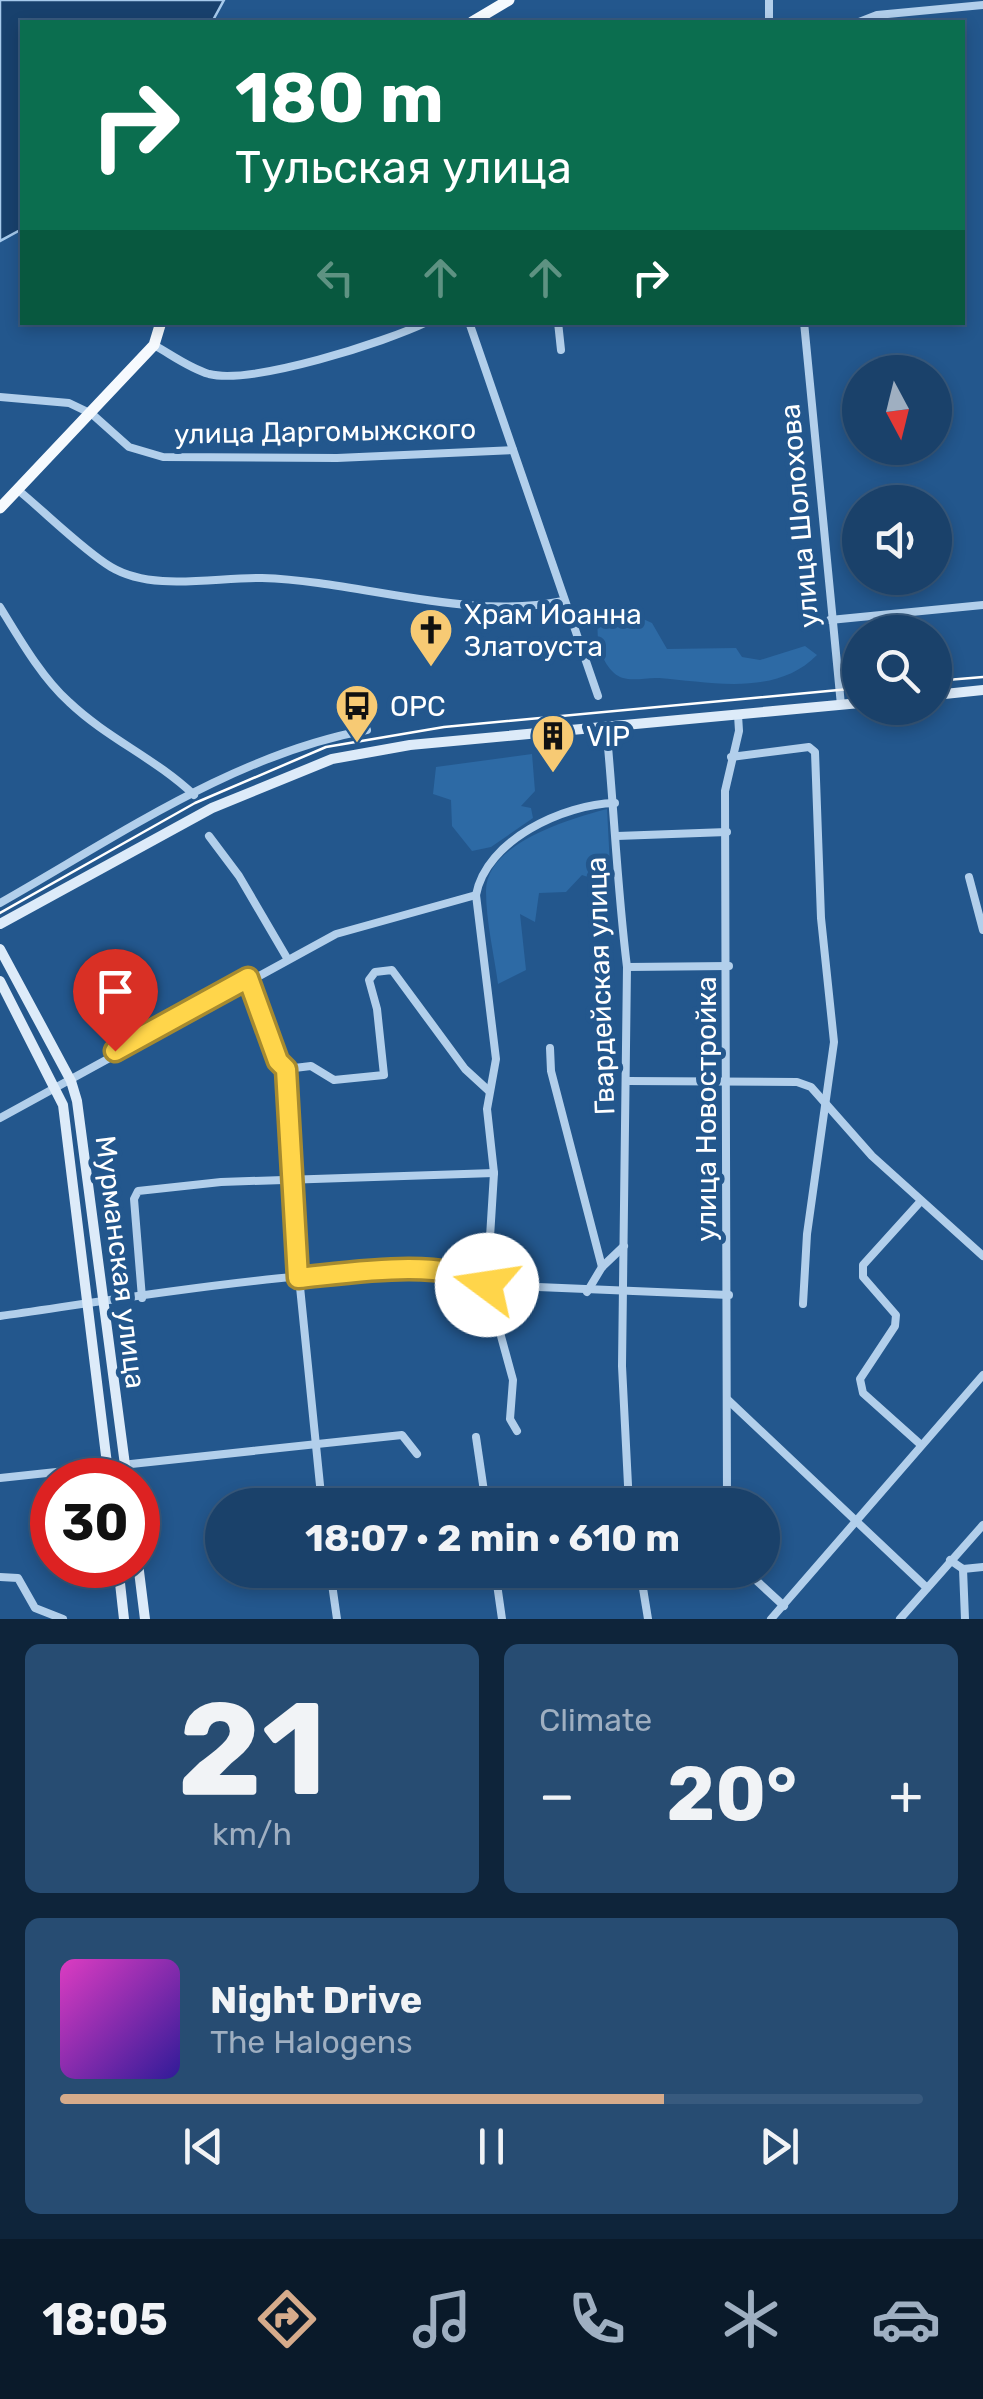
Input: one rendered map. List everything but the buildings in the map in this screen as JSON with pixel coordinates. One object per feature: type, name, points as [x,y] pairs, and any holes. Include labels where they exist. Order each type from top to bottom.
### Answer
[{"type":"main road","points":[[475,20],[508,0]]},
{"type":"main road","points":[[0,508],[154,345],[160,325]]},
{"type":"main road","points":[[952,693],[983,690]]},
{"type":"main road","points":[[0,924],[212,808],[306,768],[376,750],[841,705]]},
{"type":"main road","name":"Мурманская улица","points":[[0,949],[72,1081],[124,1458]]},
{"type":"main road","name":"Мурманская улица","points":[[0,981],[57,1088],[70,1144],[107,1458]]},
{"type":"main road","points":[[121,1588],[124,1619]]},
{"type":"main road","points":[[141,1588],[145,1619]]},
{"type":"street","points":[[864,20],[877,15],[983,5]]},
{"type":"street","points":[[154,345],[192,367],[227,376],[342,352],[418,325]]},
{"type":"street","points":[[469,325],[598,696]]},
{"type":"street","points":[[558,325],[561,350]]},
{"type":"street","name":"улица Шолохова","points":[[804,325],[841,705]]},
{"type":"street","points":[[0,396],[69,403],[92,414]]},
{"type":"street","name":"улица Даргомыжского","points":[[92,414],[129,447],[163,457],[337,458],[513,450]]},
{"type":"street","points":[[18,490],[112,568],[158,580],[314,581],[398,599],[419,596],[504,606],[563,601]]},
{"type":"street","points":[[0,606],[64,699],[139,756],[164,766],[194,795]]},
{"type":"street","points":[[830,620],[983,606]]},
{"type":"street","name":"улица Новостройка","points":[[726,1488],[726,777],[738,715]]},
{"type":"street","name":"Гвардейская улица","points":[[606,726],[626,967],[628,1082],[623,1294],[628,1488]]},
{"type":"street","points":[[0,903],[194,795],[285,754],[366,730]]},
{"type":"street","points":[[732,757],[810,747],[815,752],[820,918],[833,1013],[826,1110],[807,1234],[804,1304]]},
{"type":"street","points":[[517,1431],[510,1419],[512,1380],[487,1285],[494,1173],[489,1092],[496,1059],[476,894],[488,866],[546,818],[588,803],[615,803]]},
{"type":"street","points":[[617,836],[727,832]]},
{"type":"street","points":[[209,836],[240,876],[287,958]]},
{"type":"street","points":[[969,878],[983,930]]},
{"type":"street","points":[[0,1118],[287,958],[365,923],[476,894]]},
{"type":"street","points":[[626,967],[729,966]]},
{"type":"street","points":[[286,1069],[311,1066],[334,1080],[384,1075],[377,1009],[369,980],[382,969],[400,976],[465,1069],[489,1092]]},
{"type":"street","points":[[248,978],[278,1061],[286,1069],[298,1278],[320,1488]]},
{"type":"street","points":[[550,1048],[551,1071],[602,1267]]},
{"type":"street","points":[[628,1082],[797,1082],[822,1097],[826,1110],[920,1202],[982,1252]]},
{"type":"street","points":[[142,1298],[134,1194],[220,1182],[494,1173]]},
{"type":"street","points":[[920,1202],[862,1264],[864,1278],[896,1315],[895,1326],[860,1379],[863,1393],[920,1444]]},
{"type":"street","points":[[587,1292],[602,1267],[624,1246]]},
{"type":"street","points":[[0,1316],[298,1278],[392,1270],[472,1277],[487,1285],[623,1294],[729,1295]]},
{"type":"street","points":[[772,1619],[983,1375]]},
{"type":"street","points":[[728,1400],[858,1519],[926,1588]]},
{"type":"street","points":[[160,1463],[402,1435],[417,1454]]},
{"type":"street","points":[[476,1437],[484,1488]]},
{"type":"street","points":[[0,1478],[30,1475]]},
{"type":"street","points":[[900,1619],[983,1525]]},
{"type":"street","points":[[950,1560],[963,1569],[983,1566]]},
{"type":"street","points":[[963,1569],[965,1619]]},
{"type":"street","points":[[0,1577],[18,1578],[35,1608],[63,1619]]},
{"type":"street","points":[[333,1588],[337,1619]]},
{"type":"street","points":[[498,1588],[502,1619]]},
{"type":"street","points":[[643,1588],[648,1619]]},
{"type":"street","points":[[764,1588],[784,1606]]},
{"type":"shaded area","points":[[0,0],[224,0],[213,20],[20,20],[20,230],[0,241]]},
{"type":"shaded area","points":[[641,618],[652,623],[667,649],[736,648],[742,657],[760,660],[805,646],[817,655],[801,668],[762,682],[721,684],[624,678],[609,668],[602,656],[598,622]]},
{"type":"shaded area","points":[[532,754],[535,791],[521,806],[531,808],[533,818],[491,847],[472,851],[452,826],[451,800],[433,794],[436,767]]},
{"type":"shaded area","points":[[607,809],[611,885],[582,875],[566,892],[539,893],[535,922],[520,914],[526,970],[498,984],[486,902],[490,874],[500,859],[533,836]]},
{"type":"tram line","points":[[952,680],[983,677]]},
{"type":"tram line","points":[[0,913],[195,803],[326,747],[444,727],[842,690]]},
{"type":"place","name":"Храм Иоанна Златоуста","points":[[431,668]]},
{"type":"place","name":"ОРС","points":[[357,744]]},
{"type":"place","name":"VIP","points":[[553,774]]},
{"type":"route","points":[[115,1051],[248,978],[278,1061],[286,1069],[298,1278],[392,1270],[472,1277],[487,1285]]}]
